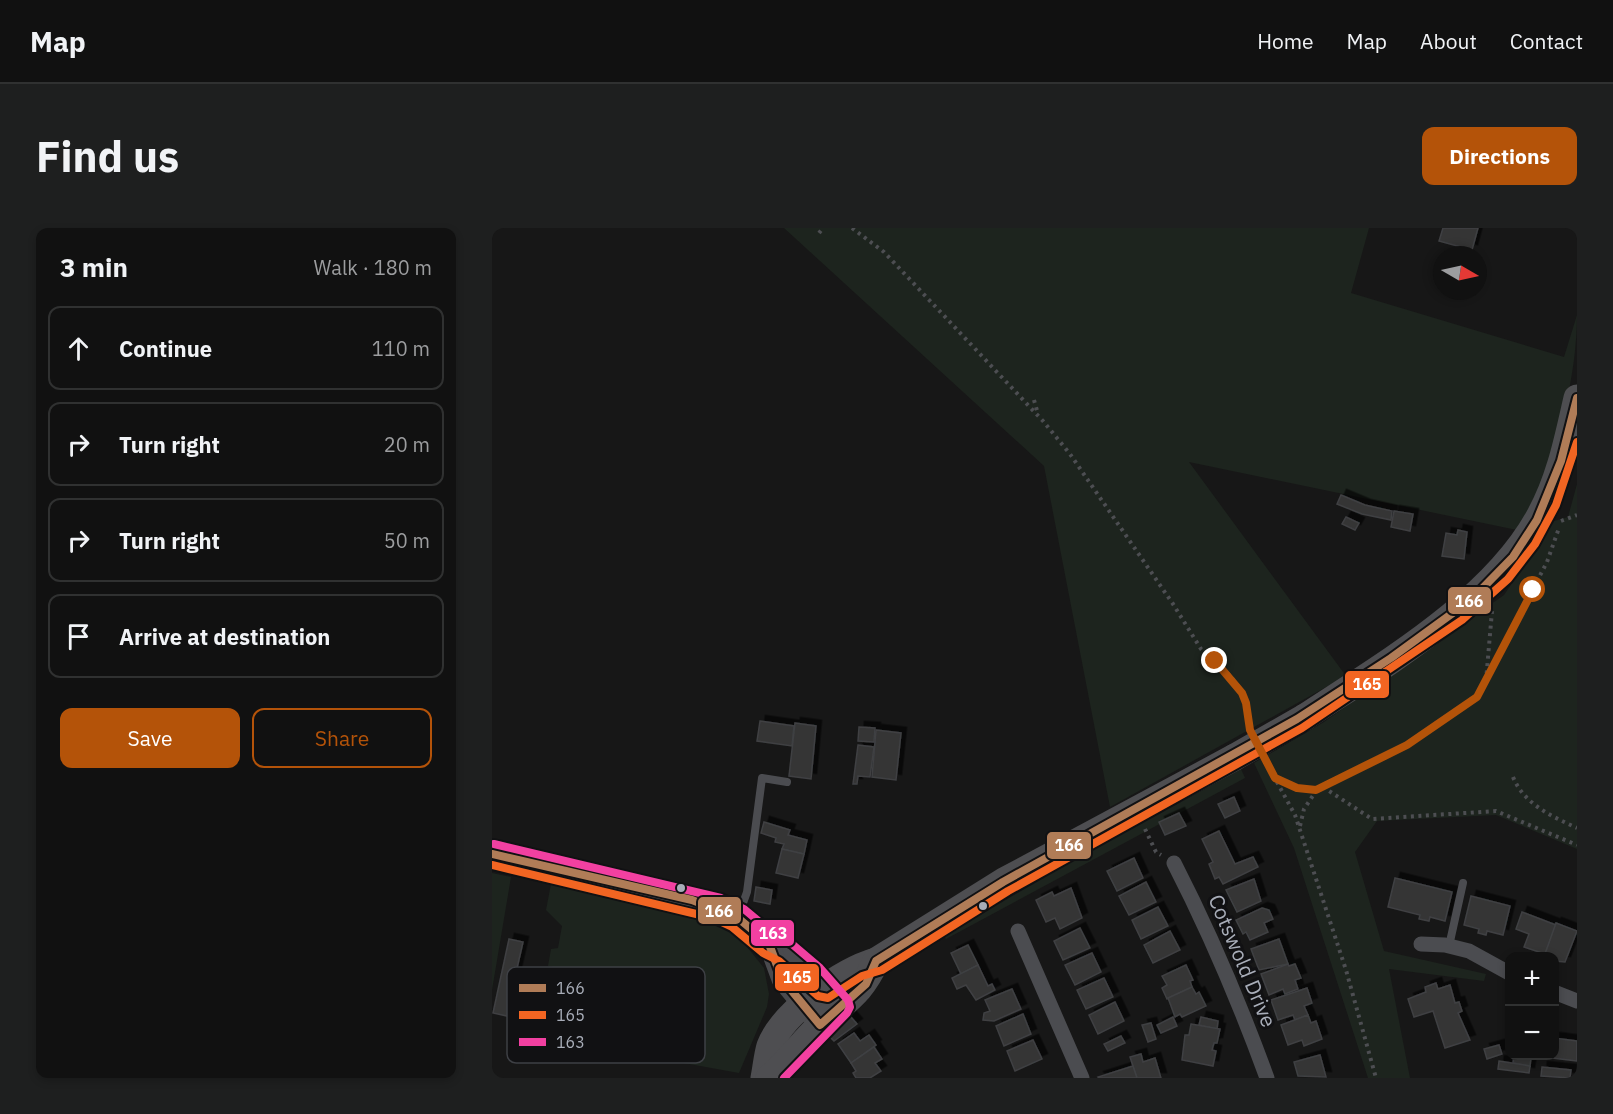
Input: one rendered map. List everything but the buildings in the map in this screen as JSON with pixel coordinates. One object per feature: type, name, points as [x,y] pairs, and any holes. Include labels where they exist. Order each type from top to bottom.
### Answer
[{"type":"highway","points":[[766,1078],[770,1047],[782,1025],[866,984],[876,961],[1004,881],[1305,717],[1441,622],[1495,577],[1526,539],[1551,493],[1577,398]]},
{"type":"main road","points":[[492,854],[692,900],[738,918],[770,944],[778,970],[822,1006]]},
{"type":"street","name":"Cotswold Drive","points":[[1174,863],[1232,984],[1267,1078]]},
{"type":"street","points":[[1018,932],[1082,1078]]},
{"type":"street","points":[[1421,944],[1449,946],[1480,956],[1505,970]]},
{"type":"street","points":[[1559,994],[1577,1001]]},
{"type":"lane","points":[[738,918],[747,892],[762,778],[787,782]]},
{"type":"lane","points":[[1449,946],[1463,883]]},
{"type":"path","points":[[819,233],[823,228]]},
{"type":"path","points":[[852,228],[884,252],[1038,415],[1070,454],[1173,604],[1201,649],[1237,684],[1246,703],[1250,730]]},
{"type":"path","points":[[1034,400],[1038,415]]},
{"type":"path","points":[[1299,830],[1304,809],[1316,790],[1407,745],[1477,697],[1556,541],[1559,522],[1551,493]]},
{"type":"path","points":[[1559,522],[1577,516]]},
{"type":"path","points":[[1485,682],[1495,577]]},
{"type":"path","points":[[1265,759],[1295,815],[1346,970],[1376,1078]]},
{"type":"path","points":[[1513,777],[1519,791],[1529,801],[1543,811],[1577,828]]},
{"type":"path","points":[[1275,778],[1297,788],[1316,790]]},
{"type":"path","points":[[1322,787],[1372,819],[1496,811],[1577,845]]},
{"type":"path","points":[[1136,811],[1156,852],[1174,863]]},
{"type":"shaded area","points":[[784,228],[1369,228],[1351,293],[1564,357],[1577,315],[1570,385],[1559,431],[1536,498],[1517,530],[1189,462],[1346,676],[1110,807],[1044,466]]},
{"type":"shaded area","points":[[1577,484],[1577,849],[1496,815],[1377,821],[1355,852],[1384,951],[1486,974],[1484,981],[1389,969],[1410,1078],[1368,1078],[1294,848],[1254,763],[1324,722],[1504,595],[1554,521],[1568,517]]},
{"type":"shaded area","points":[[1241,769],[1245,778],[946,939],[944,936],[1069,863]]},
{"type":"shaded area","points":[[492,873],[511,877],[492,990]]},
{"type":"shaded area","points":[[551,884],[704,916],[739,937],[764,968],[769,994],[767,1007],[739,1073],[684,1063],[705,1063],[705,967],[548,966],[551,949],[558,948],[562,926],[546,910]]},
{"type":"transit line","name":"166","points":[[492,854],[692,900],[738,918],[769,944],[782,979],[820,1025],[866,984],[876,961],[1003,882],[1297,719],[1391,658],[1472,599],[1513,557],[1537,520],[1561,461],[1577,398]]},
{"type":"transit line","name":"165","points":[[492,865],[713,918],[732,927],[763,953],[779,961],[818,996],[828,998],[862,976],[882,970],[1008,891],[1302,728],[1462,620],[1508,579],[1535,544],[1556,505],[1577,442]]},
{"type":"transit line","name":"163","points":[[494,844],[721,898],[744,909],[775,935],[792,944],[819,967],[848,1000],[850,1007],[847,1013],[784,1078]]},
{"type":"route","points":[[1215,661],[1231,676],[1242,693],[1250,730],[1275,778],[1297,788],[1308,791],[1316,790],[1407,745],[1477,697],[1533,590]]}]
